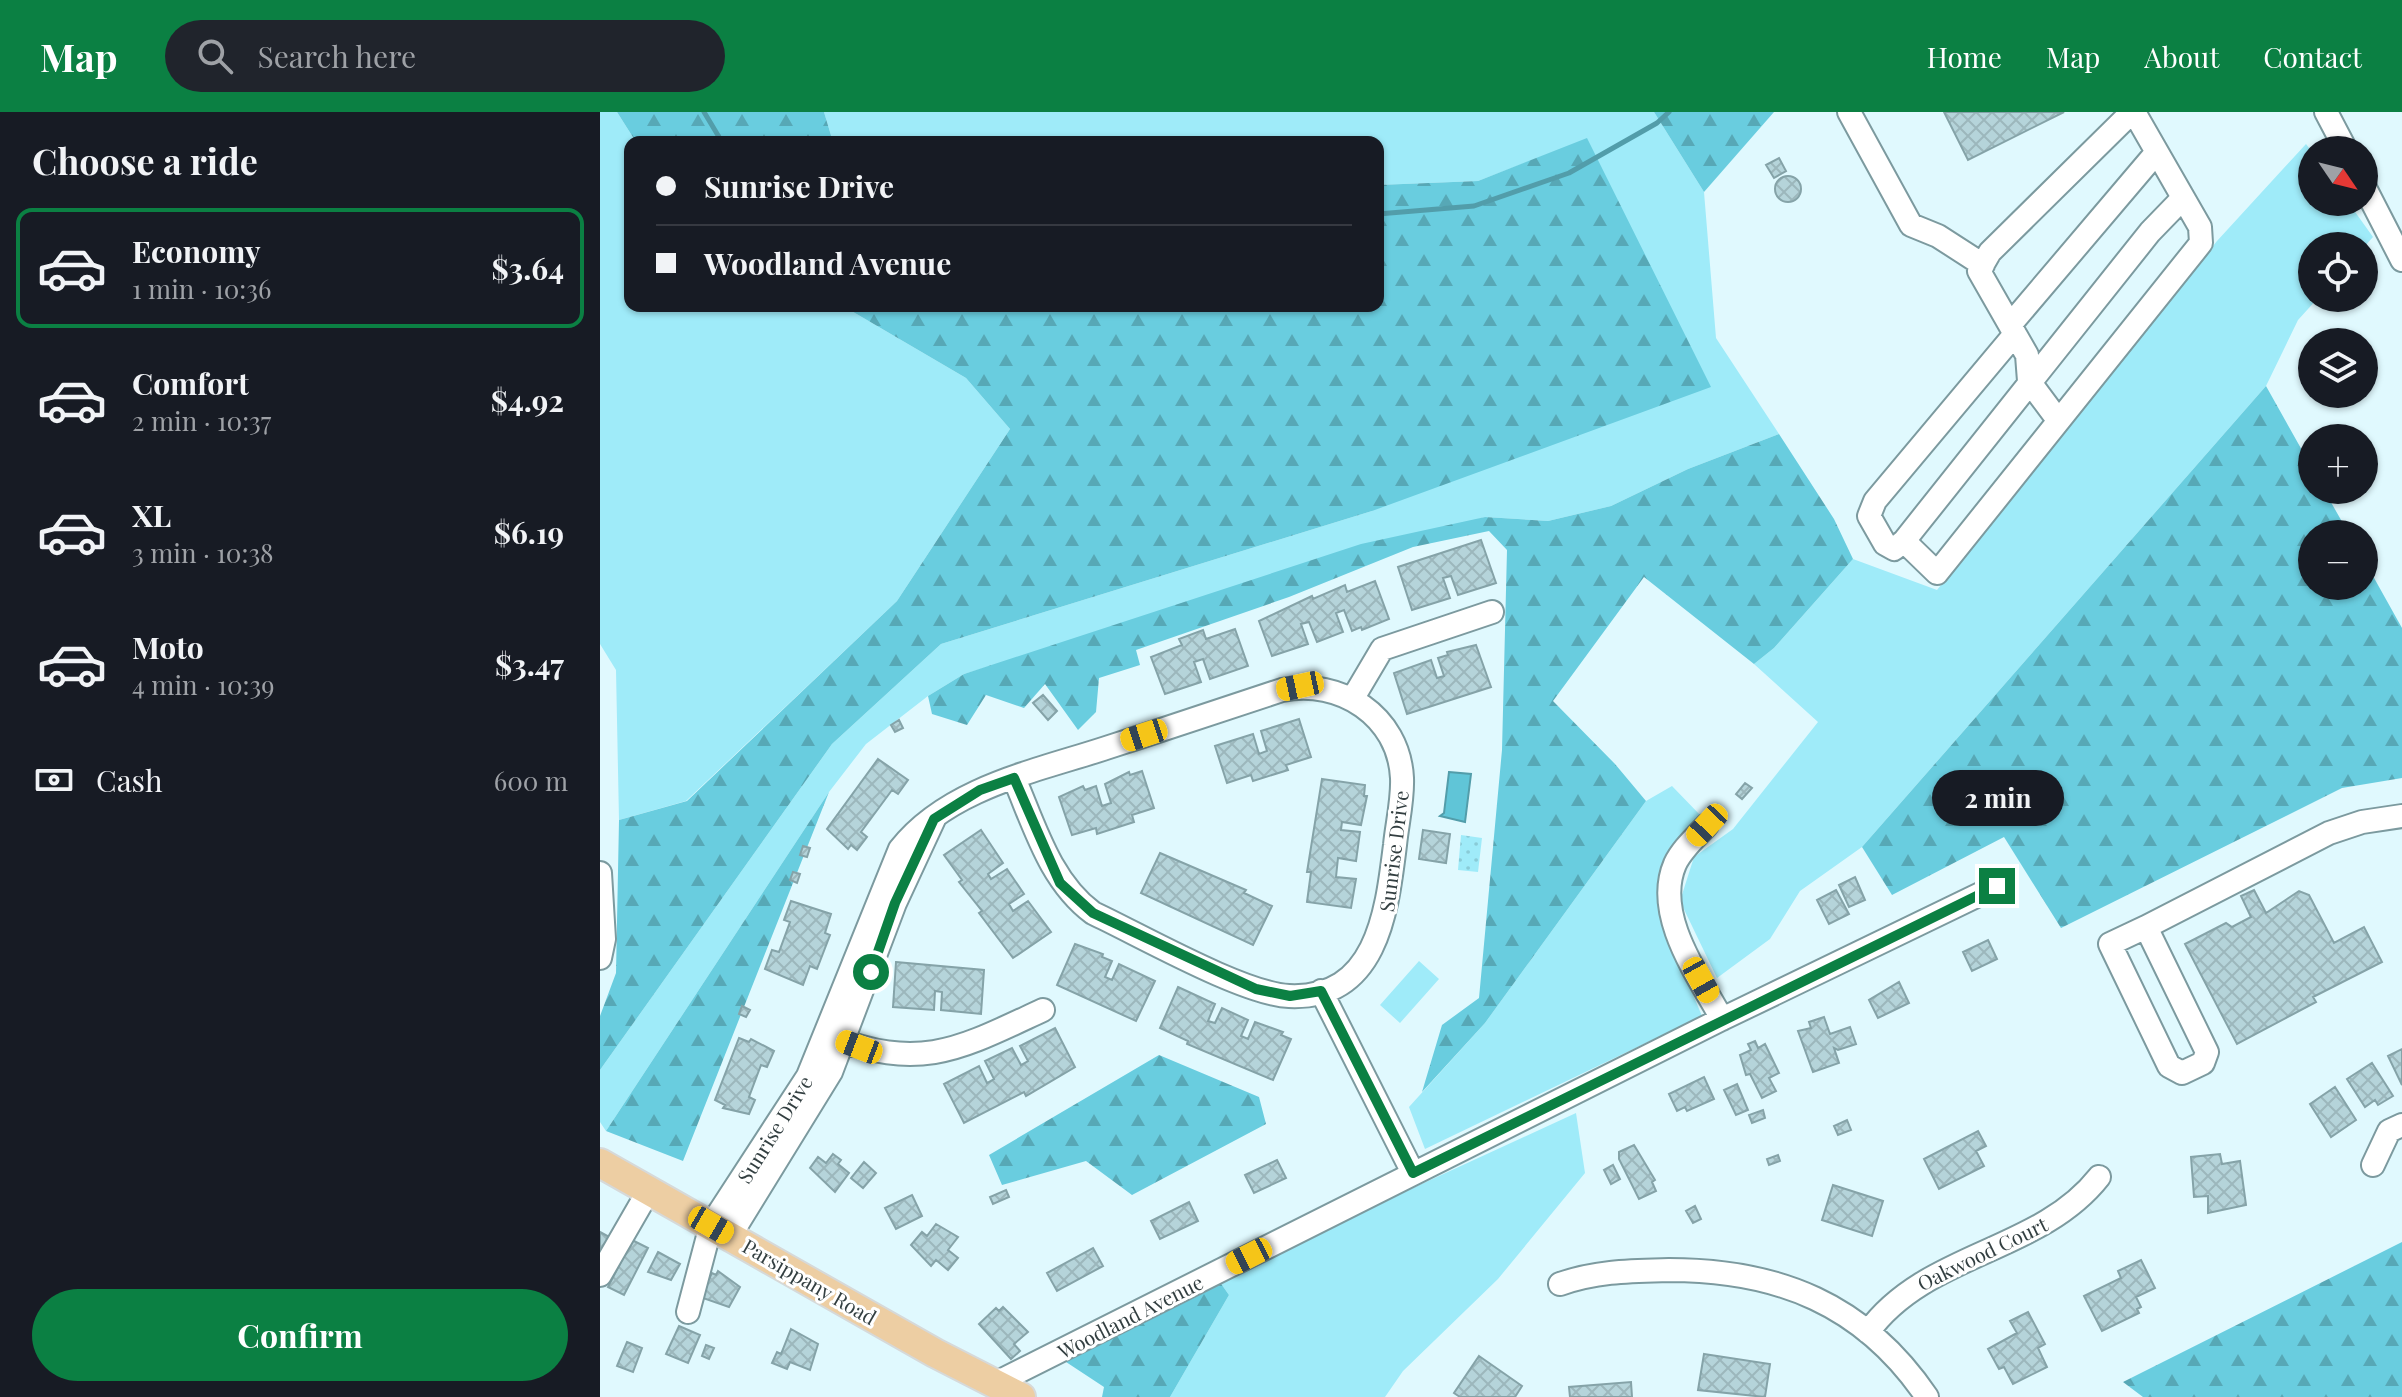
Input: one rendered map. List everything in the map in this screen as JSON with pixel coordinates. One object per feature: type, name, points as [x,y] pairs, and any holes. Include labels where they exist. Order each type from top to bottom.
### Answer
[{"type":"main road","name":"Parsippany Road","points":[[600,1163],[1021,1397]]},
{"type":"street","points":[[1849,112],[1911,225],[1938,236],[1983,265]]},
{"type":"street","points":[[1904,541],[1937,573],[2201,243],[2200,227],[2133,112],[1990,252],[1979,271],[2027,355],[2029,381],[2058,420]]},
{"type":"street","points":[[2326,112],[2339,136]]},
{"type":"street","points":[[2156,153],[1875,501],[1869,516],[1875,530],[1894,549],[1904,541],[2029,381],[2070,337],[2150,232],[2184,201]]},
{"type":"street","points":[[2378,213],[2402,260]]},
{"type":"street","points":[[1353,698],[1382,649],[1492,612]]},
{"type":"street","name":"Sunrise Drive","points":[[688,1312],[721,1230],[817,1099],[834,1038],[887,899],[934,819],[969,795],[1014,778],[1282,690],[1315,687],[1353,698],[1366,707],[1388,733],[1398,754],[1402,780],[1383,927],[1358,967],[1321,991],[1290,996],[1256,989],[1093,913],[1060,883],[1014,778]]},
{"type":"street","points":[[2146,927],[2207,1052],[2203,1063],[2182,1073],[2169,1066],[2110,944],[2329,833],[2362,822],[2402,816]]},
{"type":"street","points":[[1707,825],[1676,862],[1670,900],[1673,918],[1691,962],[1722,1019]]},
{"type":"street","points":[[600,873],[604,939],[600,958]]},
{"type":"street","name":"Woodland Avenue","points":[[994,1384],[1722,1019],[1997,886]]},
{"type":"street","points":[[1321,991],[1413,1173]]},
{"type":"street","points":[[834,1038],[909,1056],[933,1054],[981,1039],[1043,1010]]},
{"type":"street","points":[[2373,1165],[2389,1131],[2402,1125]]},
{"type":"street","name":"Oakwood Court","points":[[1868,1332],[1900,1296],[2066,1212],[2099,1177]]},
{"type":"street","points":[[600,1275],[649,1190]]},
{"type":"street","points":[[1560,1284],[1608,1271],[1735,1273],[1806,1293],[1868,1332],[1904,1366],[1927,1397]]},
{"type":"shaded area","points":[[600,112],[617,112],[632,136],[624,136],[624,312],[853,312],[966,378],[1010,429],[897,601],[686,801],[619,820],[616,670],[600,644]]},
{"type":"shaded area","points":[[824,112],[1654,112],[1704,192],[1716,338],[1779,434],[1688,469],[1611,506],[1548,521],[1485,517],[964,674],[928,696],[866,744],[829,792],[606,1131],[600,1122],[600,1070],[832,744],[941,644],[1372,511],[1587,139],[1478,181],[1384,185],[1384,136],[831,136]]},
{"type":"shaded area","points":[[2298,153],[2298,216],[2358,216],[2369,232],[2298,232],[2298,312],[2305,312],[2298,320],[2266,386],[1862,847],[1800,891],[1770,939],[1717,978],[1680,901],[1694,857],[1733,829],[1818,722],[1754,664],[1774,648],[1853,559],[1937,590],[2217,241]]},
{"type":"shaded area","points":[[1449,772],[1471,774],[1465,822],[1440,816],[1444,813]]},
{"type":"shaded area","points":[[1672,786],[1702,817],[1665,871],[1661,919],[1702,1016],[1425,1149],[1409,1107],[1485,1023],[1646,801]]},
{"type":"shaded area","points":[[1461,835],[1482,838],[1478,872],[1458,870]]},
{"type":"shaded area","points":[[1419,961],[1439,979],[1400,1023],[1380,1005]]},
{"type":"shaded area","points":[[1576,1113],[1585,1173],[1498,1279],[1403,1371],[1385,1397],[1170,1397],[1229,1295],[1217,1278]]},
{"type":"green space","points":[[617,112],[824,112],[831,136],[632,136]]},
{"type":"green space","points":[[1654,112],[1774,112],[1704,192]]},
{"type":"green space","points":[[1587,138],[1711,387],[1372,511],[941,644],[832,744],[600,1070],[600,1016],[616,973],[619,820],[687,801],[897,601],[1010,429],[966,378],[853,312],[1384,312],[1384,185],[1478,181]]},
{"type":"green space","points":[[2266,386],[2298,443],[2298,504],[2332,504],[2341,520],[2298,520],[2298,600],[2378,600],[2378,585],[2402,628],[2402,778],[2342,788],[2061,928],[2004,837],[1892,895],[1862,847]]},
{"type":"green space","points":[[1779,434],[1834,519],[1853,559],[1774,648],[1754,664],[1644,577],[1553,701],[1615,764],[1646,801],[1485,1023],[1422,1092],[1442,1025],[1479,998],[1502,750],[1507,550],[1489,531],[1413,547],[1289,597],[1136,650],[1140,665],[1099,678],[1096,712],[1078,730],[1045,684],[1024,708],[986,695],[967,725],[932,714],[928,696],[964,674],[1361,544],[1485,517],[1548,521],[1611,506],[1688,469]]},
{"type":"green space","points":[[829,792],[683,1161],[606,1131]]},
{"type":"green space","points":[[1159,1055],[1259,1097],[1266,1124],[1132,1195],[1086,1161],[1002,1185],[989,1155]]},
{"type":"green space","points":[[2402,1242],[2402,1397],[2143,1397],[2123,1382]]},
{"type":"green space","points":[[1217,1278],[1229,1295],[1170,1397],[1102,1397],[1104,1387],[1063,1360]]},
{"type":"building","points":[[1944,112],[2064,112],[1968,160]]},
{"type":"building","points":[[1779,158],[1786,171],[1774,178],[1766,165]]},
{"type":"building","points":[[1788,176],[1797,180],[1801,189],[1797,198],[1788,202],[1779,198],[1775,189],[1779,180]]},
{"type":"building","points":[[1481,540],[1496,583],[1458,595],[1451,576],[1443,578],[1450,598],[1412,610],[1398,567]]},
{"type":"building","points":[[1375,581],[1389,619],[1352,631],[1344,610],[1336,613],[1343,632],[1317,642],[1309,622],[1301,624],[1308,644],[1272,656],[1259,621],[1312,596],[1313,599],[1345,585],[1347,592]]},
{"type":"building","points":[[1235,629],[1248,666],[1210,679],[1203,659],[1194,662],[1201,682],[1165,694],[1151,657],[1182,645],[1179,639],[1203,630],[1206,639]]},
{"type":"building","points":[[1476,645],[1491,687],[1407,714],[1394,673],[1431,660],[1437,678],[1444,676],[1438,658],[1448,655],[1447,652]]},
{"type":"building","points":[[1043,695],[1057,711],[1048,720],[1033,703]]},
{"type":"building","points":[[1299,719],[1311,757],[1286,765],[1288,770],[1253,781],[1251,775],[1227,783],[1215,746],[1253,734],[1259,754],[1267,751],[1261,731]]},
{"type":"building","points":[[899,720],[903,728],[895,732],[891,725]]},
{"type":"building","points":[[878,759],[908,780],[898,794],[892,790],[861,832],[867,837],[857,850],[851,845],[848,849],[827,829]]},
{"type":"building","points":[[1142,771],[1154,808],[1132,815],[1134,822],[1097,834],[1096,828],[1072,835],[1059,797],[1083,786],[1085,790],[1096,786],[1102,806],[1111,803],[1105,784],[1129,772],[1130,775]]},
{"type":"building","points":[[1322,779],[1365,785],[1364,796],[1367,796],[1361,825],[1342,822],[1341,830],[1360,832],[1356,861],[1338,858],[1336,877],[1356,879],[1351,908],[1307,902],[1311,872],[1307,872]]},
{"type":"building","points":[[1745,783],[1752,788],[1742,799],[1736,794]]},
{"type":"building","points":[[981,830],[1003,863],[988,874],[991,879],[1007,869],[1024,894],[1009,904],[1013,911],[1028,901],[1051,932],[1013,958],[979,913],[982,911],[959,882],[962,880],[944,855]]},
{"type":"building","points":[[1423,830],[1450,834],[1446,863],[1419,859]]},
{"type":"building","points":[[803,846],[810,848],[807,857],[800,855]]},
{"type":"building","points":[[1160,853],[1246,890],[1244,893],[1272,906],[1253,945],[1141,893]]},
{"type":"building","points":[[793,872],[800,874],[797,883],[790,880]]},
{"type":"building","points":[[1855,877],[1865,900],[1849,907],[1839,885]]},
{"type":"building","points":[[1836,890],[1849,914],[1829,924],[1817,900]]},
{"type":"building","points":[[2254,890],[2266,913],[2299,891],[2309,895],[2334,943],[2364,927],[2382,962],[2313,997],[2316,1002],[2237,1044],[2185,944],[2226,923],[2232,927],[2251,917],[2241,896]]},
{"type":"building","points":[[791,901],[831,914],[825,933],[830,935],[817,969],[810,966],[803,985],[765,969],[772,950],[779,952],[790,922],[784,920]]},
{"type":"building","points":[[1988,940],[1997,959],[1972,971],[1963,952]]},
{"type":"building","points":[[1075,944],[1103,954],[1102,957],[1112,961],[1105,977],[1112,980],[1119,964],[1155,981],[1136,1021],[1057,985]]},
{"type":"building","points":[[896,962],[984,970],[981,1014],[941,1010],[942,992],[935,991],[934,1010],[893,1007]]},
{"type":"building","points":[[1899,982],[1909,1003],[1878,1018],[1869,1000]]},
{"type":"building","points":[[1178,987],[1215,1004],[1208,1021],[1215,1023],[1222,1008],[1248,1020],[1241,1036],[1248,1039],[1255,1022],[1283,1032],[1281,1035],[1291,1039],[1273,1080],[1187,1044],[1188,1041],[1160,1028]]},
{"type":"building","points":[[742,1006],[750,1010],[746,1017],[739,1014]]},
{"type":"building","points":[[1824,1017],[1830,1034],[1850,1027],[1856,1044],[1838,1050],[1834,1048],[1839,1063],[1813,1072],[1798,1031],[1811,1028],[1809,1022]]},
{"type":"building","points":[[1055,1028],[1075,1067],[1026,1096],[1024,1092],[964,1123],[944,1084],[979,1066],[987,1083],[994,1079],[985,1061],[1012,1048],[1021,1065],[1028,1061],[1020,1046]]},
{"type":"building","points":[[739,1038],[749,1042],[751,1039],[774,1051],[767,1067],[761,1065],[749,1097],[755,1100],[749,1114],[723,1108],[725,1105],[715,1100]]},
{"type":"building","points":[[1755,1041],[1758,1048],[1765,1044],[1779,1073],[1769,1078],[1776,1091],[1762,1098],[1750,1074],[1746,1075],[1740,1055],[1751,1050],[1748,1044]]},
{"type":"building","points":[[2402,1049],[2402,1085],[2388,1056]]},
{"type":"building","points":[[2372,1063],[2393,1096],[2378,1105],[2375,1100],[2365,1107],[2347,1079]]},
{"type":"building","points":[[1704,1077],[1714,1099],[1687,1111],[1685,1107],[1677,1111],[1669,1094]]},
{"type":"building","points":[[1737,1084],[1748,1110],[1736,1115],[1724,1090]]},
{"type":"building","points":[[2335,1087],[2356,1120],[2331,1137],[2310,1104]]},
{"type":"building","points":[[1763,1110],[1765,1118],[1752,1123],[1749,1115]]},
{"type":"building","points":[[1847,1120],[1851,1130],[1838,1135],[1834,1126]]},
{"type":"building","points":[[1978,1131],[1986,1146],[1976,1151],[1984,1166],[1939,1189],[1924,1159]]},
{"type":"building","points":[[1634,1145],[1655,1180],[1652,1182],[1656,1191],[1639,1199],[1619,1159],[1619,1152]]},
{"type":"building","points":[[833,1154],[841,1160],[838,1164],[849,1173],[835,1192],[810,1168],[818,1157],[826,1163]]},
{"type":"building","points":[[2220,1154],[2222,1164],[2240,1161],[2246,1205],[2208,1213],[2208,1196],[2194,1197],[2191,1157]]},
{"type":"building","points":[[1778,1155],[1780,1161],[1769,1165],[1767,1159]]},
{"type":"building","points":[[1277,1160],[1286,1178],[1254,1193],[1245,1175]]},
{"type":"building","points":[[864,1162],[876,1173],[863,1188],[851,1178]]},
{"type":"building","points":[[1613,1165],[1620,1179],[1611,1184],[1604,1170]]},
{"type":"building","points":[[1833,1185],[1883,1201],[1872,1236],[1822,1220]]},
{"type":"building","points":[[1006,1190],[1009,1197],[993,1204],[990,1197]]},
{"type":"building","points":[[912,1195],[922,1216],[896,1229],[885,1208]]},
{"type":"building","points":[[1189,1202],[1198,1221],[1160,1239],[1151,1221]]},
{"type":"building","points":[[1695,1206],[1701,1219],[1693,1223],[1686,1211]]},
{"type":"building","points":[[936,1224],[958,1237],[948,1250],[958,1258],[948,1270],[936,1260],[931,1266],[911,1245],[922,1232],[927,1236]]},
{"type":"building","points":[[600,1232],[611,1238],[600,1257]]},
{"type":"building","points":[[632,1240],[648,1248],[624,1295],[608,1287]]},
{"type":"building","points":[[1093,1248],[1103,1266],[1057,1291],[1047,1273]]},
{"type":"building","points":[[658,1252],[680,1264],[671,1280],[648,1272]]},
{"type":"building","points":[[2141,1260],[2155,1288],[2136,1297],[2141,1307],[2137,1309],[2139,1313],[2102,1331],[2084,1296],[2121,1278],[2118,1271]]},
{"type":"building","points":[[718,1271],[740,1287],[729,1307],[700,1297],[712,1273],[716,1275]]},
{"type":"building","points":[[1003,1307],[1028,1332],[1014,1344],[1020,1351],[1011,1359],[979,1324],[996,1308],[999,1311]]},
{"type":"building","points":[[2028,1312],[2045,1344],[2038,1348],[2047,1367],[2013,1384],[2004,1367],[1999,1369],[1988,1349],[2017,1333],[2010,1321]]},
{"type":"building","points":[[679,1326],[700,1335],[688,1363],[666,1354]]},
{"type":"building","points":[[791,1329],[818,1344],[810,1370],[790,1362],[787,1369],[772,1363],[777,1352],[781,1354]]},
{"type":"building","points":[[627,1342],[642,1348],[633,1372],[617,1366]]},
{"type":"building","points":[[706,1345],[714,1348],[709,1359],[702,1356]]},
{"type":"building","points":[[1704,1354],[1770,1364],[1765,1397],[1698,1390]]},
{"type":"building","points":[[1479,1356],[1522,1386],[1515,1397],[1460,1397],[1454,1393]]},
{"type":"building","points":[[1631,1382],[1632,1397],[1570,1397],[1569,1387]]},
{"type":"waterway","points":[[704,112],[718,136]]},
{"type":"waterway","points":[[1384,214],[1474,206],[1569,173],[1657,123],[1669,112]]},
{"type":"route","points":[[871,972],[895,903],[934,819],[980,790],[1014,778],[1060,883],[1075,900],[1093,913],[1256,989],[1290,996],[1321,991],[1413,1173],[1997,886]]}]
